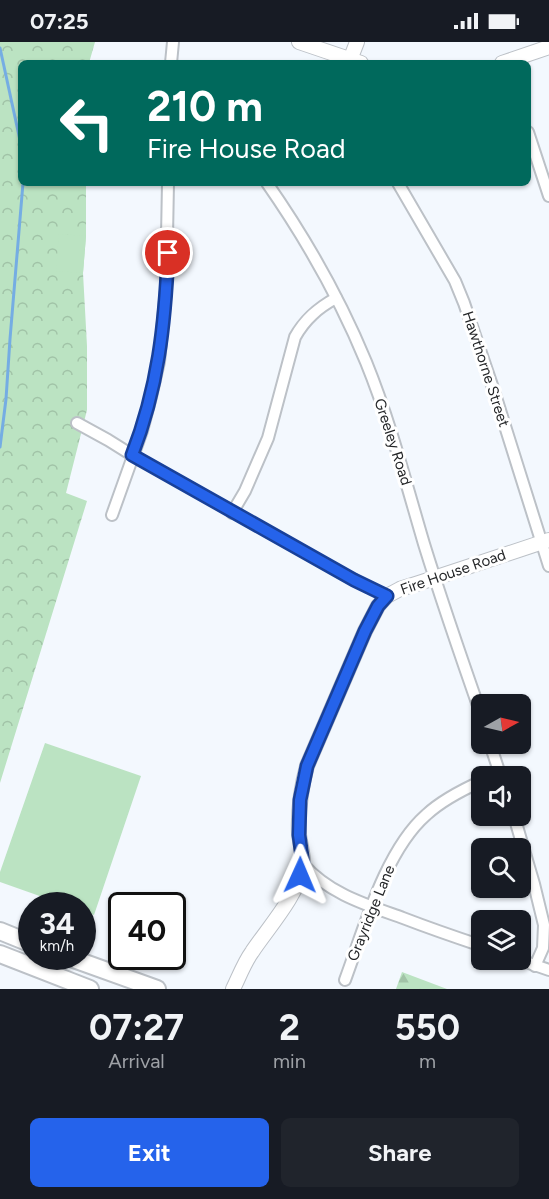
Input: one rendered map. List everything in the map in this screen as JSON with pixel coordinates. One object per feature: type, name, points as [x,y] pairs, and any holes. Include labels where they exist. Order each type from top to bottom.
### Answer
[{"type":"main road","points":[[0,931],[18,938]]},
{"type":"main road","points":[[0,954],[90,989]]},
{"type":"main road","points":[[96,967],[158,989]]},
{"type":"street","points":[[171,60],[173,42]]},
{"type":"street","points":[[299,42],[348,60]]},
{"type":"street","points":[[353,60],[357,42]]},
{"type":"street","points":[[512,60],[549,47]]},
{"type":"street","points":[[531,141],[549,196]]},
{"type":"street","points":[[112,514],[142,431],[159,362],[166,290],[168,186]]},
{"type":"street","name":"Greeley Road","points":[[269,186],[301,235],[354,335],[378,396],[474,694]]},
{"type":"street","name":"Hawthorne Street","points":[[400,186],[451,273],[464,303],[545,541],[549,566]]},
{"type":"street","points":[[232,513],[245,491],[268,438],[295,337],[312,314],[336,298]]},
{"type":"street","name":"Fire House Road","points":[[77,423],[232,513],[387,596],[400,588],[545,541]]},
{"type":"street","points":[[234,989],[250,955],[287,902],[300,875],[303,864],[299,835],[299,809],[307,766],[365,631],[378,606],[387,596]]},
{"type":"street","name":"Grayridge Lane","points":[[345,980],[372,907],[391,863],[408,833],[426,814],[458,792],[471,787]]},
{"type":"street","points":[[517,826],[544,926],[543,948],[536,966]]},
{"type":"street","points":[[303,864],[310,872],[338,892],[372,907],[471,942]]},
{"type":"street","points":[[531,964],[549,970]]},
{"type":"green space","points":[[0,42],[95,42],[90,60],[18,60],[18,186],[86,186],[83,273],[87,346],[87,410],[66,493],[87,501],[0,783]]},
{"type":"green space","points":[[59,234],[86,236],[83,273],[56,271]]},
{"type":"green space","points":[[45,743],[141,776],[96,909],[96,892],[28,892],[0,882],[0,872]]},
{"type":"green space","points":[[402,972],[447,989],[396,989]]},
{"type":"waterway","points":[[0,48],[18,131]]},
{"type":"waterway","points":[[0,447],[6,399],[23,186]]},
{"type":"route","points":[[168,253],[159,362],[142,431],[132,455],[232,513],[387,596],[378,606],[365,631],[307,766],[300,800],[299,835],[303,864],[300,875]]}]
